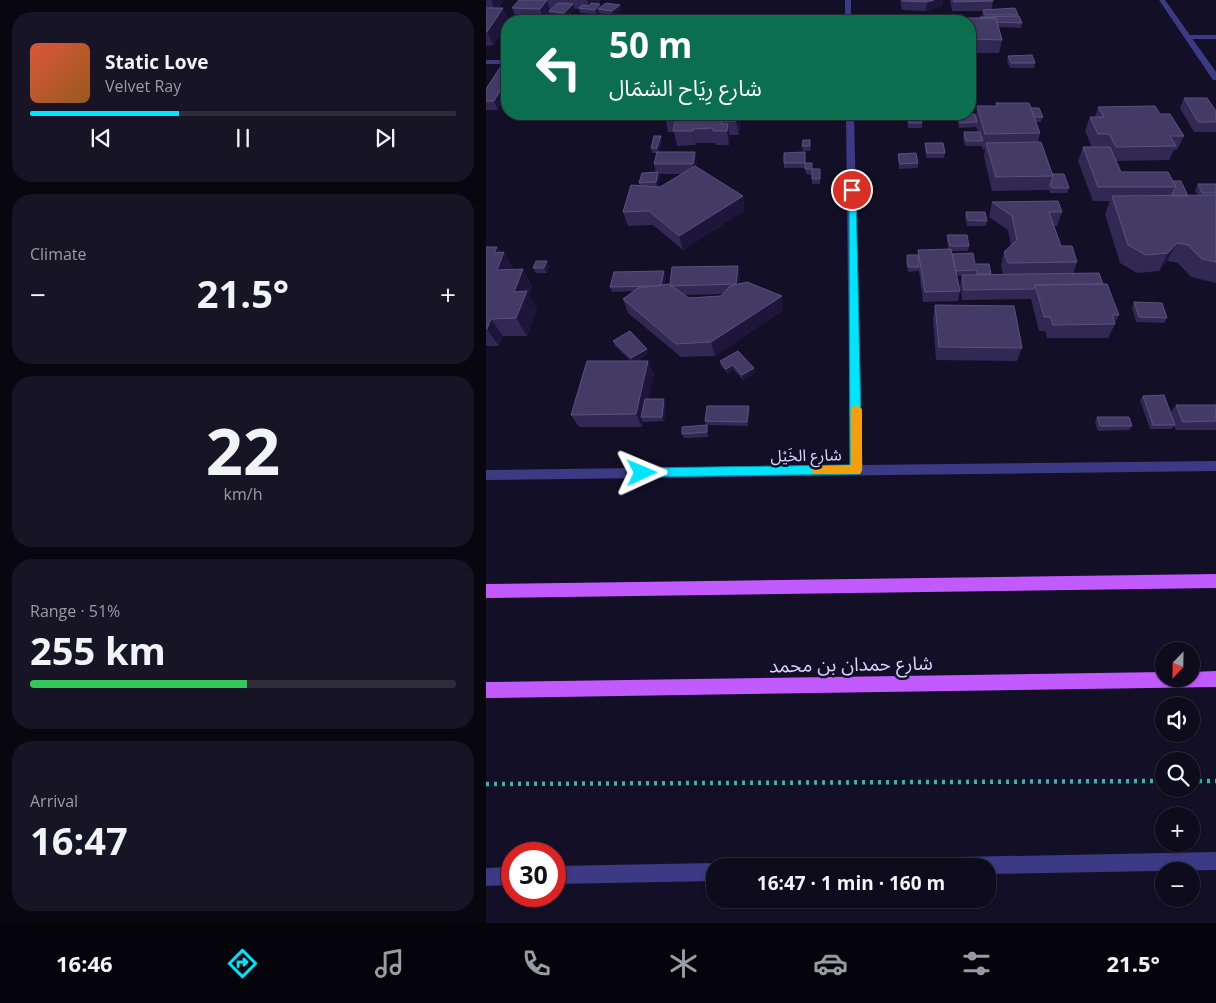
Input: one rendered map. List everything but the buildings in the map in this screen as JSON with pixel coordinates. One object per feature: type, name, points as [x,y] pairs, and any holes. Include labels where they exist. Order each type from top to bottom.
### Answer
[{"type":"main road","points":[[486,591],[1216,581]]},
{"type":"main road","name":"شارع حمدان بن محمد","points":[[486,690],[1216,679]]},
{"type":"street","points":[[848,0],[848,15]]},
{"type":"street","points":[[1162,0],[1216,78]]},
{"type":"street","points":[[1188,37],[1216,37]]},
{"type":"street","points":[[486,62],[501,62]]},
{"type":"street","points":[[850,120],[856,470]]},
{"type":"street","name":"شارع الخَيْل","points":[[486,475],[1216,466]]},
{"type":"street","points":[[996,865],[1216,860]]},
{"type":"street","points":[[566,875],[706,872]]},
{"type":"street","points":[[486,877],[501,876]]},
{"type":"path","points":[[486,784],[1155,781]]},
{"type":"path","points":[[1200,781],[1216,781]]},
{"type":"slow traffic","points":[[818,471],[856,470],[856,409]]},
{"type":"route","points":[[642,473],[856,470],[852,190]]}]
